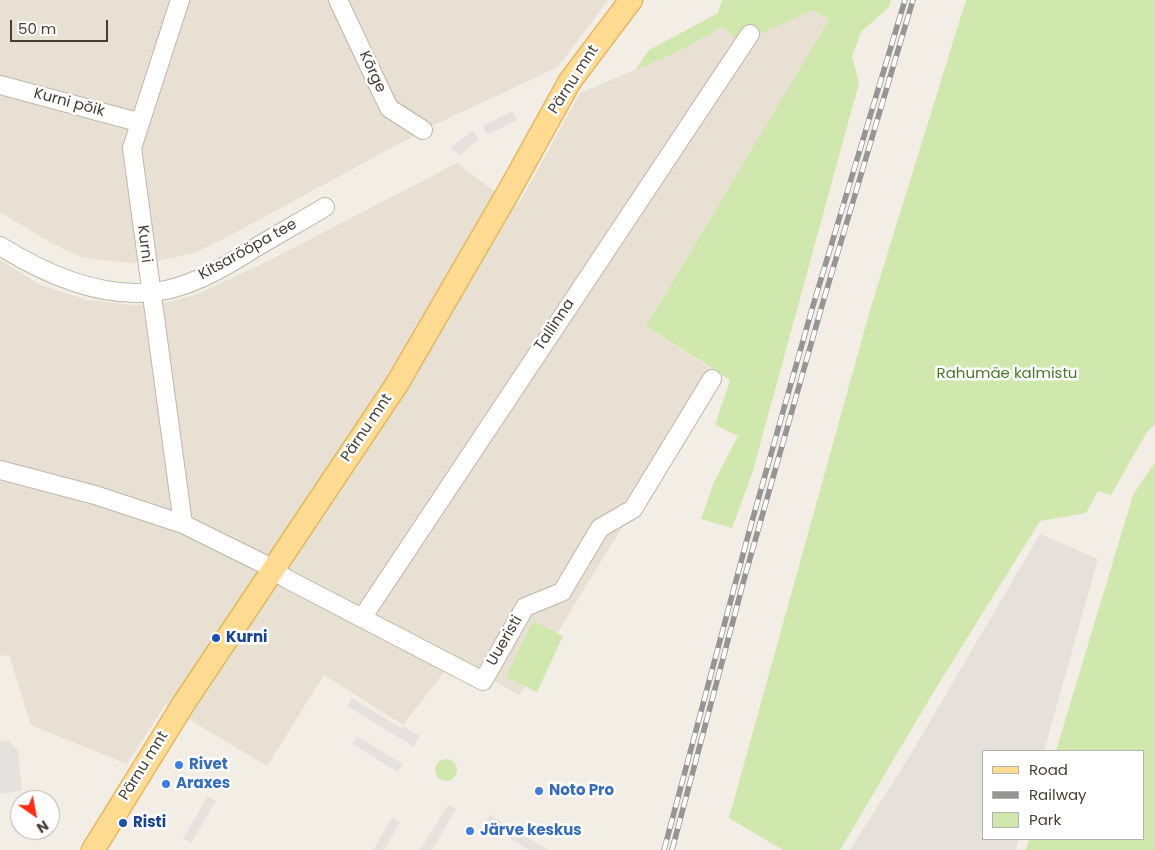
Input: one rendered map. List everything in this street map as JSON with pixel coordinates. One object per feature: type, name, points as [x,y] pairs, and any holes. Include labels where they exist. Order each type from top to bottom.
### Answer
[{"type":"main road","name":"Pärnu mnt","points":[[93,850],[184,702],[397,384],[509,191],[570,80],[631,0]]},
{"type":"street","name":"Kurni","points":[[180,0],[138,122],[132,148],[149,291],[183,524]]},
{"type":"street","name":"Kõrge","points":[[338,0],[389,108],[422,130]]},
{"type":"street","name":"Tallinna","points":[[362,618],[750,34]]},
{"type":"street","name":"Kurni põik","points":[[0,85],[138,122]]},
{"type":"street","name":"Kitsarööpa tee","points":[[0,246],[42,270],[70,282],[122,292],[166,290],[209,274],[325,208]]},
{"type":"street","name":"Uueristi","points":[[272,569],[483,680],[525,607],[562,592],[600,528],[633,509],[712,379]]},
{"type":"street","points":[[0,470],[95,495],[183,524],[272,569]]},
{"type":"shaded area","points":[[0,0],[608,0],[558,67],[432,126],[194,253],[158,261],[131,263],[83,258],[53,244],[0,212]]},
{"type":"shaded area","points":[[813,10],[829,20],[646,326],[717,373],[519,695],[455,658],[403,725],[324,675],[267,766],[165,705],[127,764],[31,725],[9,655],[0,656],[0,260],[41,285],[87,300],[133,305],[160,304],[195,295],[268,261],[457,163],[494,191],[518,205],[580,93],[673,54],[722,27],[741,42]]},
{"type":"shaded area","points":[[512,111],[517,120],[487,135],[483,126]]},
{"type":"shaded area","points":[[473,130],[479,139],[460,155],[451,148]]},
{"type":"shaded area","points":[[1040,534],[1098,559],[1044,750],[982,750],[982,840],[1019,840],[1016,850],[850,850],[912,752]]},
{"type":"shaded area","points":[[352,698],[401,728],[403,726],[420,736],[414,747],[347,706]]},
{"type":"shaded area","points":[[357,736],[403,764],[398,772],[352,744]]},
{"type":"shaded area","points":[[8,740],[18,751],[22,790],[10,790],[10,792],[0,794],[0,742]]},
{"type":"shaded area","points":[[207,797],[216,801],[191,843],[183,839]]},
{"type":"shaded area","points":[[448,805],[456,809],[432,850],[420,850]]},
{"type":"shaded area","points":[[490,815],[548,850],[529,850],[485,823]]},
{"type":"shaded area","points":[[392,817],[400,822],[384,850],[373,850]]},
{"type":"green space","points":[[722,0],[891,0],[889,7],[861,32],[852,56],[859,83],[752,474],[732,528],[701,519],[714,482],[738,436],[715,425],[730,380],[646,326],[829,20],[813,10],[741,43],[722,27],[673,54],[635,70],[649,50],[718,13]]},
{"type":"green space","name":"Rahumäe kalmistu","points":[[966,0],[1155,0],[1155,424],[1147,432],[1111,495],[1098,491],[1086,513],[1040,521],[933,693],[840,850],[783,850],[729,818],[870,310]]},
{"type":"green space","points":[[1155,462],[1155,850],[1026,850],[1029,840],[1145,840],[1145,750],[1056,750],[1133,495]]},
{"type":"green space","points":[[533,621],[563,636],[537,692],[506,677]]},
{"type":"green space","points":[[446,759],[454,762],[457,770],[454,778],[446,781],[438,778],[435,770],[438,762]]},
{"type":"railway","points":[[664,850],[749,532],[812,309],[905,0]]},
{"type":"railway","points":[[672,850],[745,576],[821,309],[913,0]]},
{"type":"place","name":"Kurni","points":[[216,638]]},
{"type":"place","name":"Rivet","points":[[179,765]]},
{"type":"place","name":"Araxes","points":[[166,784]]},
{"type":"place","name":"Noto Pro","points":[[539,791]]},
{"type":"place","name":"Risti","points":[[123,823]]},
{"type":"place","name":"Järve keskus","points":[[470,831]]}]
